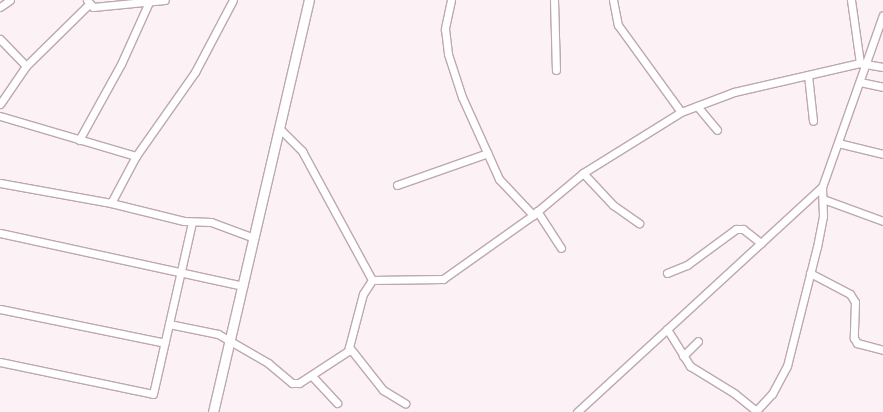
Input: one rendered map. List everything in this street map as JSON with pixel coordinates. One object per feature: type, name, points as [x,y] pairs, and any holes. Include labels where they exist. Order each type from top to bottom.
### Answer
[{"type":"main road","points":[[213,412],[309,0]]},
{"type":"street","points":[[0,7],[10,0]]},
{"type":"street","points":[[0,104],[26,66],[88,2],[92,7],[165,0]]},
{"type":"street","points":[[111,203],[136,156],[195,72],[233,0]]},
{"type":"street","points":[[450,0],[445,29],[448,54],[462,97],[504,186],[535,213],[561,248]]},
{"type":"street","points":[[554,0],[556,70]]},
{"type":"street","points":[[613,0],[618,25],[681,112]]},
{"type":"street","points":[[851,0],[864,64]]},
{"type":"street","points":[[79,140],[121,64],[150,2]]},
{"type":"street","points":[[667,328],[690,366],[734,393],[755,411],[782,381],[820,231],[823,199],[822,187],[860,82],[864,64],[883,15]]},
{"type":"street","points":[[0,39],[26,66]]},
{"type":"street","points":[[372,280],[443,279],[535,213],[583,173],[681,112],[734,92],[808,75],[864,64],[883,67]]},
{"type":"street","points":[[808,75],[813,121]]},
{"type":"street","points":[[860,82],[883,87]]},
{"type":"street","points":[[697,106],[717,130]]},
{"type":"street","points":[[0,116],[136,156]]},
{"type":"street","points":[[279,128],[302,151],[372,280]]},
{"type":"street","points":[[838,143],[883,154]]},
{"type":"street","points":[[397,185],[488,153]]},
{"type":"street","points":[[583,173],[612,204],[639,223]]},
{"type":"street","points":[[0,183],[111,203],[192,222],[211,222],[254,238]]},
{"type":"street","points":[[577,412],[822,187]]},
{"type":"street","points":[[823,199],[883,221]]},
{"type":"street","points":[[0,362],[153,394],[192,222]]},
{"type":"street","points":[[667,273],[687,265],[736,229],[743,229],[761,243]]},
{"type":"street","points":[[0,232],[243,286]]},
{"type":"street","points":[[810,273],[850,294],[855,302],[854,338],[858,343],[883,350]]},
{"type":"street","points":[[168,324],[201,329],[231,340],[292,383],[312,376],[349,347],[363,294],[372,280]]},
{"type":"street","points":[[0,308],[165,343]]},
{"type":"street","points":[[683,356],[698,341]]},
{"type":"street","points":[[349,347],[383,390],[405,403]]},
{"type":"street","points":[[312,376],[337,403]]}]
